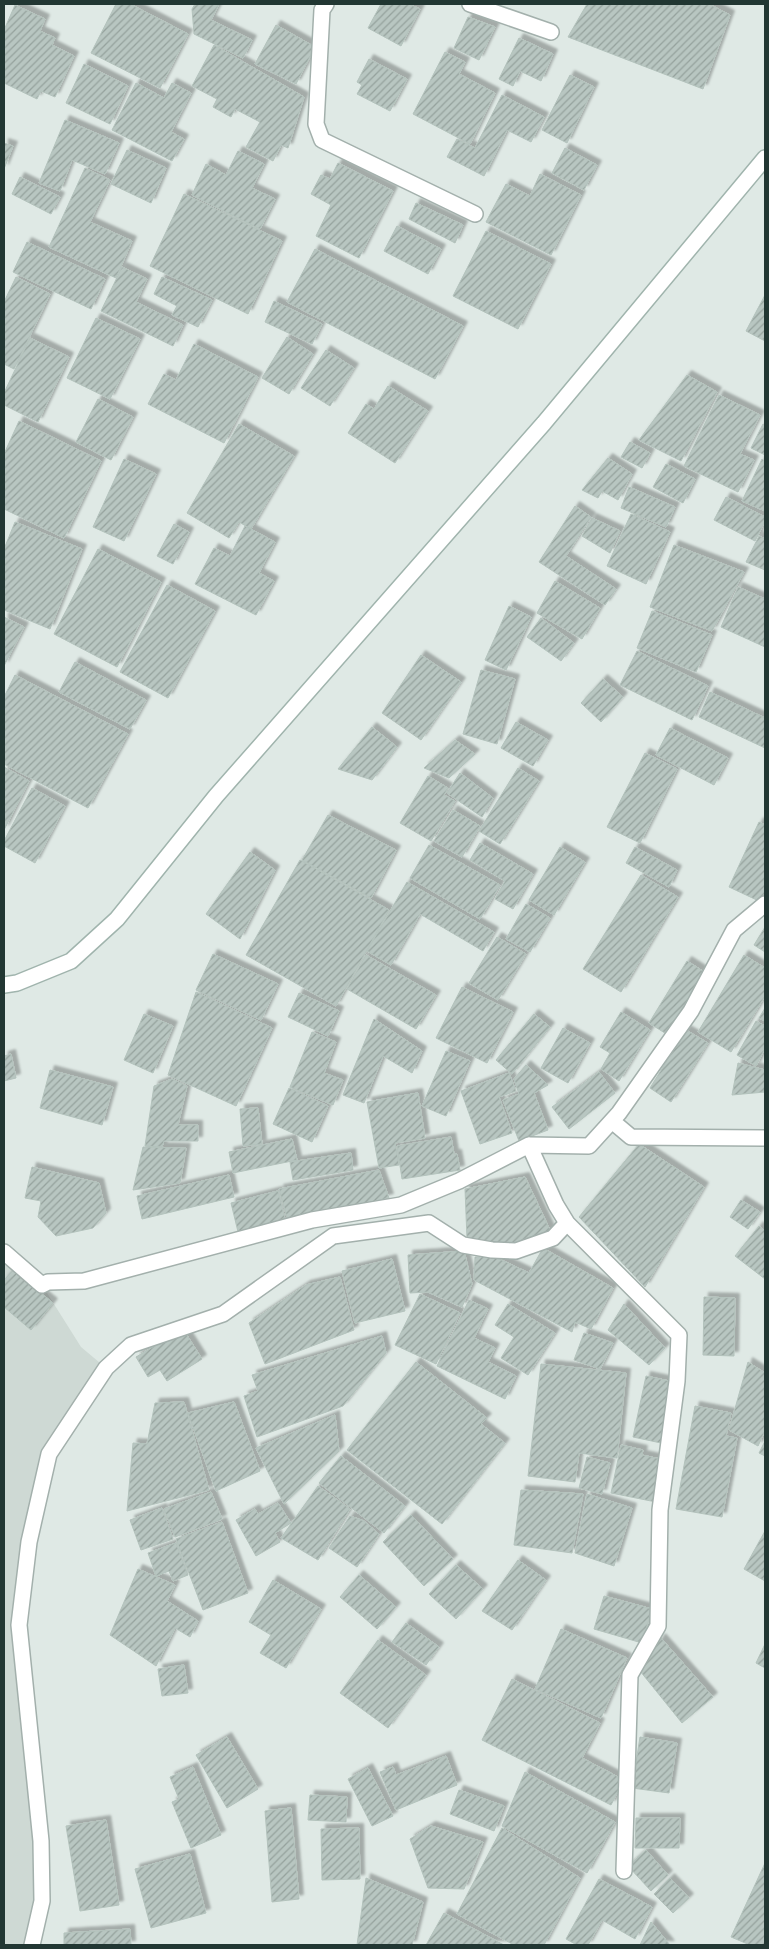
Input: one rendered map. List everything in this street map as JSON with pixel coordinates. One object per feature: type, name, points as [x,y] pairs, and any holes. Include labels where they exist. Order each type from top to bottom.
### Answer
[{"type":"street","points":[[326,4],[322,10],[316,124],[322,140],[475,214]]},
{"type":"street","points":[[470,4],[551,32]]},
{"type":"street","points":[[4,985],[16,983],[71,961],[117,919],[216,796],[544,424],[765,158]]},
{"type":"street","points":[[4,1252],[42,1285],[48,1282],[84,1281],[312,1220],[401,1205],[459,1181],[529,1145],[589,1146],[612,1121],[691,1011],[734,930],[765,904]]},
{"type":"street","points":[[612,1121],[631,1138],[765,1138]]},
{"type":"street","points":[[529,1145],[556,1205],[567,1223],[679,1336],[677,1381],[660,1510],[658,1626],[630,1675],[624,1871]]},
{"type":"street","points":[[32,1945],[42,1901],[42,1841],[19,1625],[29,1542],[48,1454],[106,1368],[131,1345],[223,1314],[332,1236],[429,1223],[463,1245],[492,1250],[516,1251],[553,1238],[567,1223]]},
{"type":"shaded area","points":[[4,1252],[42,1285],[81,1347],[106,1368],[49,1454],[19,1625],[41,1841],[32,1945],[4,1945]]},
{"type":"building","points":[[116,4],[130,4],[188,34],[160,88],[91,53]]},
{"type":"building","points":[[195,4],[219,4],[211,20],[252,40],[243,58],[194,34],[192,9]]},
{"type":"building","points":[[381,4],[409,4],[420,9],[401,46],[368,28]]},
{"type":"building","points":[[587,4],[709,4],[730,15],[703,89],[568,37]]},
{"type":"building","points":[[15,5],[45,19],[40,31],[55,38],[52,45],[74,56],[55,97],[41,91],[37,99],[4,83],[4,30]]},
{"type":"building","points":[[468,17],[495,27],[479,60],[454,48]]},
{"type":"building","points":[[276,25],[315,47],[296,84],[255,64]]},
{"type":"building","points":[[519,38],[553,54],[541,81],[520,71],[513,86],[499,79]]},
{"type":"building","points":[[214,45],[304,97],[288,148],[281,145],[273,161],[246,147],[260,122],[235,109],[231,117],[213,107],[217,99],[192,86]]},
{"type":"building","points":[[445,52],[465,62],[459,74],[495,93],[470,144],[413,114]]},
{"type":"building","points":[[369,59],[407,79],[390,111],[357,94],[362,85],[357,82]]},
{"type":"building","points":[[84,64],[128,86],[110,124],[66,103]]},
{"type":"building","points":[[570,75],[594,87],[567,143],[542,130]]},
{"type":"building","points":[[136,83],[164,98],[172,83],[191,93],[171,132],[184,139],[172,161],[112,130]]},
{"type":"building","points":[[502,95],[544,117],[531,142],[507,130],[484,176],[447,157],[457,139],[475,148]]},
{"type":"building","points":[[65,120],[119,143],[105,174],[72,160],[60,191],[39,183]]},
{"type":"building","points":[[4,143],[13,146],[4,169]]},
{"type":"building","points":[[565,148],[597,165],[584,190],[552,173]]},
{"type":"building","points":[[127,150],[166,168],[151,203],[111,184]]},
{"type":"building","points":[[238,151],[264,164],[252,188],[275,199],[260,229],[192,195],[206,164],[226,175]]},
{"type":"building","points":[[338,163],[393,191],[359,258],[316,236],[331,205],[311,194],[321,175],[330,179]]},
{"type":"building","points":[[85,168],[110,180],[90,222],[132,241],[116,278],[49,247]]},
{"type":"building","points":[[540,174],[581,195],[551,255],[486,222],[506,184],[530,196]]},
{"type":"building","points":[[20,177],[60,197],[51,214],[12,194]]},
{"type":"building","points":[[184,194],[282,241],[248,314],[150,266]]},
{"type":"building","points":[[416,203],[463,225],[455,243],[409,219]]},
{"type":"building","points":[[397,226],[441,249],[428,274],[384,251]]},
{"type":"building","points":[[486,231],[551,264],[518,329],[453,296]]},
{"type":"building","points":[[27,242],[105,279],[91,309],[13,272]]},
{"type":"building","points":[[315,249],[463,326],[435,379],[287,302]]},
{"type":"building","points":[[122,267],[147,279],[136,302],[183,325],[173,346],[101,311]]},
{"type":"building","points":[[16,277],[50,294],[14,369],[4,364],[4,302]]},
{"type":"building","points":[[162,277],[212,300],[198,327],[172,315],[177,306],[154,294]]},
{"type":"building","points":[[765,295],[765,341],[746,331]]},
{"type":"building","points":[[274,301],[322,324],[312,344],[265,322]]},
{"type":"building","points":[[96,318],[140,339],[110,399],[67,378]]},
{"type":"building","points":[[287,337],[313,354],[289,394],[262,378]]},
{"type":"building","points":[[30,338],[69,357],[38,422],[4,405],[4,393]]},
{"type":"building","points":[[194,344],[258,377],[224,443],[148,404],[164,374],[176,380]]},
{"type":"building","points":[[326,350],[354,368],[330,406],[301,388]]},
{"type":"building","points":[[687,375],[717,392],[681,461],[639,440]]},
{"type":"building","points":[[388,386],[428,411],[395,463],[348,433],[366,404],[374,409]]},
{"type":"building","points":[[719,395],[760,415],[740,454],[754,460],[738,492],[684,466]]},
{"type":"building","points":[[98,399],[133,417],[111,460],[76,442]]},
{"type":"building","points":[[19,421],[101,461],[64,538],[4,509],[4,454]]},
{"type":"building","points":[[239,424],[294,456],[251,529],[239,522],[229,538],[187,513]]},
{"type":"building","points":[[763,424],[765,425],[765,455],[751,448]]},
{"type":"building","points":[[630,442],[650,453],[642,468],[621,457]]},
{"type":"building","points":[[608,458],[632,474],[618,500],[602,491],[598,498],[582,490]]},
{"type":"building","points":[[124,459],[156,474],[124,541],[93,527]]},
{"type":"building","points":[[762,459],[765,462],[765,511],[742,501]]},
{"type":"building","points":[[666,464],[695,479],[683,503],[653,487]]},
{"type":"building","points":[[629,487],[675,507],[666,527],[621,508]]},
{"type":"building","points":[[726,497],[765,517],[765,521],[755,541],[714,520]]},
{"type":"building","points":[[575,506],[591,517],[566,556],[616,589],[605,605],[539,562]]},
{"type":"building","points":[[631,514],[670,532],[646,584],[607,566]]},
{"type":"building","points":[[592,518],[620,531],[610,553],[582,536]]},
{"type":"building","points":[[15,522],[82,549],[50,629],[4,610],[4,549]]},
{"type":"building","points":[[174,524],[189,532],[173,564],[157,556]]},
{"type":"building","points":[[245,526],[275,542],[259,573],[274,581],[256,615],[195,584],[214,548],[230,556]]},
{"type":"building","points":[[759,536],[765,539],[765,570],[746,562]]},
{"type":"building","points":[[674,545],[744,572],[712,631],[650,607]]},
{"type":"building","points":[[98,549],[161,582],[117,667],[54,634]]},
{"type":"building","points":[[555,581],[600,608],[582,639],[537,613]]},
{"type":"building","points":[[167,585],[215,611],[168,698],[120,672]]},
{"type":"building","points":[[738,587],[765,599],[765,647],[721,627]]},
{"type":"building","points":[[509,606],[531,617],[506,670],[485,660]]},
{"type":"building","points":[[652,611],[712,635],[696,672],[637,648]]},
{"type":"building","points":[[4,617],[24,627],[4,666]]},
{"type":"building","points":[[541,618],[574,643],[561,661],[527,637]]},
{"type":"building","points":[[637,651],[708,686],[692,720],[620,685]]},
{"type":"building","points":[[421,655],[461,682],[421,740],[382,713]]},
{"type":"building","points":[[75,662],[146,700],[130,729],[59,692]]},
{"type":"building","points":[[481,670],[515,679],[497,744],[463,734]]},
{"type":"building","points":[[15,675],[128,734],[88,808],[4,764],[4,697]]},
{"type":"building","points":[[603,679],[623,697],[601,722],[581,703]]},
{"type":"building","points":[[710,692],[765,718],[765,748],[699,717]]},
{"type":"building","points":[[516,722],[548,740],[533,766],[501,748]]},
{"type":"building","points":[[372,727],[397,747],[372,780],[338,769]]},
{"type":"building","points":[[670,728],[728,758],[714,785],[656,755]]},
{"type":"building","points":[[455,740],[475,754],[449,778],[424,768]]},
{"type":"building","points":[[645,753],[677,769],[640,843],[607,827]]},
{"type":"building","points":[[4,767],[29,781],[4,830]]},
{"type":"building","points":[[518,768],[539,781],[500,844],[479,831]]},
{"type":"building","points":[[460,773],[493,798],[482,817],[447,793]]},
{"type":"building","points":[[428,776],[448,788],[444,795],[455,801],[431,841],[400,823]]},
{"type":"building","points":[[32,788],[65,806],[35,863],[4,846],[4,841]]},
{"type":"building","points":[[453,810],[480,826],[462,857],[434,841]]},
{"type":"building","points":[[328,815],[396,850],[371,898],[302,860]]},
{"type":"building","points":[[759,822],[765,825],[765,892],[761,902],[729,887]]},
{"type":"building","points":[[480,843],[533,874],[513,909],[495,899],[505,881],[470,860]]},
{"type":"building","points":[[429,845],[500,885],[480,919],[410,878]]},
{"type":"building","points":[[560,847],[585,862],[554,915],[529,900]]},
{"type":"building","points":[[635,847],[677,870],[669,887],[626,863]]},
{"type":"building","points":[[250,852],[275,870],[240,939],[206,914]]},
{"type":"building","points":[[300,860],[389,910],[336,1006],[246,955]]},
{"type":"building","points":[[641,875],[678,897],[621,992],[583,969]]},
{"type":"building","points":[[407,882],[494,932],[483,951],[420,914],[391,965],[367,951]]},
{"type":"building","points":[[526,904],[550,918],[530,952],[506,939]]},
{"type":"building","points":[[765,927],[765,952],[754,945]]},
{"type":"building","points":[[497,937],[526,954],[498,1000],[469,983]]},
{"type":"building","points":[[213,954],[278,984],[261,1020],[196,990]]},
{"type":"building","points":[[366,955],[436,995],[416,1029],[347,989]]},
{"type":"building","points":[[744,955],[765,968],[765,996],[731,1052],[698,1032]]},
{"type":"building","points":[[687,961],[706,973],[668,1035],[649,1023]]},
{"type":"building","points":[[462,987],[513,1012],[487,1063],[436,1038]]},
{"type":"building","points":[[196,992],[272,1028],[236,1106],[168,1075]]},
{"type":"building","points":[[299,993],[339,1011],[328,1036],[288,1017]]},
{"type":"building","points":[[765,1008],[765,1021],[759,1018]]},
{"type":"building","points":[[621,1012],[650,1030],[619,1081],[601,1069],[610,1053],[600,1047]]},
{"type":"building","points":[[144,1014],[173,1026],[153,1073],[124,1060]]},
{"type":"building","points":[[534,1014],[550,1027],[512,1074],[496,1060]]},
{"type":"building","points":[[374,1019],[422,1051],[412,1073],[383,1056],[364,1103],[343,1095]]},
{"type":"building","points":[[756,1021],[765,1026],[765,1051],[756,1066],[737,1055]]},
{"type":"building","points":[[563,1028],[590,1043],[568,1083],[541,1068]]},
{"type":"building","points":[[686,1030],[708,1043],[671,1102],[650,1088]]},
{"type":"building","points":[[312,1032],[336,1042],[324,1073],[343,1080],[333,1105],[290,1087]]},
{"type":"building","points":[[446,1051],[470,1061],[446,1116],[422,1106]]},
{"type":"building","points":[[11,1054],[16,1078],[4,1081],[4,1056]]},
{"type":"building","points":[[738,1063],[765,1070],[765,1092],[732,1095]]},
{"type":"building","points":[[526,1065],[548,1085],[534,1093],[548,1130],[519,1141],[503,1100],[519,1094],[514,1079]]},
{"type":"building","points":[[50,1070],[113,1087],[102,1125],[40,1108]]},
{"type":"building","points":[[599,1072],[615,1093],[569,1129],[552,1107]]},
{"type":"building","points":[[509,1073],[516,1091],[499,1097],[512,1133],[480,1144],[461,1091]]},
{"type":"building","points":[[172,1079],[187,1086],[178,1125],[198,1125],[198,1141],[164,1141],[162,1147],[145,1146],[154,1086]]},
{"type":"building","points":[[289,1088],[328,1106],[312,1142],[273,1124]]},
{"type":"building","points":[[418,1093],[425,1138],[395,1143],[399,1165],[379,1168],[367,1102]]},
{"type":"building","points":[[258,1108],[262,1144],[243,1146],[240,1109]]},
{"type":"building","points":[[451,1137],[454,1154],[457,1154],[460,1170],[402,1179],[397,1146]]},
{"type":"building","points":[[292,1139],[297,1160],[233,1173],[229,1152]]},
{"type":"building","points":[[639,1144],[704,1187],[645,1287],[579,1217]]},
{"type":"building","points":[[143,1147],[186,1148],[180,1183],[133,1190]]},
{"type":"building","points":[[351,1153],[353,1170],[293,1180],[290,1162]]},
{"type":"building","points":[[32,1167],[99,1183],[106,1213],[93,1228],[56,1236],[38,1217],[41,1201],[25,1198]]},
{"type":"building","points":[[379,1170],[389,1198],[288,1221],[279,1189]]},
{"type":"building","points":[[229,1175],[234,1197],[142,1219],[137,1196]]},
{"type":"building","points":[[525,1177],[551,1232],[511,1246],[467,1239],[465,1189]]},
{"type":"building","points":[[278,1191],[286,1223],[239,1236],[231,1203]]},
{"type":"building","points":[[741,1200],[760,1212],[748,1229],[730,1217]]},
{"type":"building","points":[[759,1226],[765,1231],[765,1279],[735,1256]]},
{"type":"building","points":[[543,1248],[613,1288],[591,1329],[575,1322],[572,1332],[474,1280],[475,1257],[493,1256],[529,1273]]},
{"type":"building","points":[[464,1251],[472,1284],[462,1307],[428,1292],[410,1293],[408,1255]]},
{"type":"building","points":[[392,1259],[405,1311],[355,1323],[342,1271]]},
{"type":"building","points":[[13,1270],[53,1303],[31,1330],[4,1307],[4,1280]]},
{"type":"building","points":[[340,1277],[354,1330],[265,1364],[249,1323],[306,1285]]},
{"type":"building","points":[[420,1294],[460,1313],[436,1364],[395,1345]]},
{"type":"building","points":[[704,1297],[735,1298],[734,1356],[703,1355]]},
{"type":"building","points":[[469,1300],[488,1309],[474,1338],[495,1348],[488,1362],[516,1376],[505,1399],[437,1366]]},
{"type":"building","points":[[508,1304],[555,1333],[528,1375],[501,1358],[514,1337],[495,1325]]},
{"type":"building","points":[[624,1304],[665,1348],[649,1365],[608,1330]]},
{"type":"building","points":[[183,1329],[202,1359],[167,1381],[160,1370],[148,1377],[136,1357]]},
{"type":"building","points":[[584,1333],[613,1343],[600,1369],[574,1360]]},
{"type":"building","points":[[382,1336],[386,1353],[343,1406],[257,1437],[244,1396],[258,1391],[252,1375]]},
{"type":"building","points":[[416,1362],[487,1418],[481,1424],[505,1443],[442,1524],[347,1450]]},
{"type":"building","points":[[748,1362],[765,1373],[765,1431],[758,1446],[729,1430]]},
{"type":"building","points":[[541,1364],[626,1373],[617,1458],[579,1453],[575,1482],[528,1476]]},
{"type":"building","points":[[646,1376],[674,1382],[661,1443],[633,1437]]},
{"type":"building","points":[[184,1402],[209,1490],[127,1511],[133,1443],[147,1444],[155,1403]]},
{"type":"building","points":[[234,1402],[260,1471],[216,1491],[188,1413]]},
{"type":"building","points":[[695,1406],[731,1413],[726,1436],[737,1438],[722,1517],[676,1509]]},
{"type":"building","points":[[335,1415],[339,1451],[284,1504],[256,1448]]},
{"type":"building","points":[[765,1441],[765,1456],[759,1453]]},
{"type":"building","points":[[621,1445],[643,1450],[642,1455],[665,1460],[656,1502],[611,1493]]},
{"type":"building","points":[[341,1456],[405,1506],[384,1533],[319,1483]]},
{"type":"building","points":[[587,1457],[610,1463],[602,1494],[579,1488]]},
{"type":"building","points":[[318,1486],[350,1509],[318,1560],[281,1538]]},
{"type":"building","points":[[521,1490],[583,1494],[572,1553],[514,1545]]},
{"type":"building","points":[[211,1492],[222,1519],[175,1537],[164,1509]]},
{"type":"building","points":[[587,1494],[632,1508],[614,1566],[575,1553]]},
{"type":"building","points":[[278,1503],[291,1523],[275,1533],[280,1542],[256,1556],[236,1520],[255,1509],[258,1514]]},
{"type":"building","points":[[162,1508],[173,1539],[141,1550],[130,1520]]},
{"type":"building","points":[[411,1515],[453,1559],[424,1586],[383,1542]]},
{"type":"building","points":[[350,1516],[364,1521],[379,1534],[357,1567],[329,1548]]},
{"type":"building","points":[[222,1522],[248,1593],[203,1610],[176,1539]]},
{"type":"building","points":[[765,1531],[765,1581],[744,1569]]},
{"type":"building","points":[[176,1543],[188,1575],[173,1581],[169,1571],[156,1576],[148,1553]]},
{"type":"building","points":[[518,1560],[546,1580],[512,1630],[482,1611]]},
{"type":"building","points":[[456,1565],[483,1589],[456,1619],[429,1594]]},
{"type":"building","points":[[138,1569],[175,1585],[167,1601],[198,1621],[190,1637],[175,1628],[156,1666],[110,1635]]},
{"type":"building","points":[[359,1575],[396,1607],[377,1629],[340,1597]]},
{"type":"building","points":[[273,1580],[321,1609],[286,1668],[260,1653],[271,1635],[249,1622]]},
{"type":"building","points":[[604,1596],[652,1609],[642,1643],[594,1629]]},
{"type":"building","points":[[406,1623],[439,1647],[426,1665],[392,1642]]},
{"type":"building","points":[[561,1629],[627,1658],[601,1718],[535,1689]]},
{"type":"building","points":[[661,1638],[713,1697],[682,1723],[640,1671]]},
{"type":"building","points":[[378,1640],[426,1675],[388,1728],[340,1693]]},
{"type":"building","points":[[765,1644],[765,1668],[756,1663]]},
{"type":"building","points":[[184,1665],[188,1693],[162,1696],[158,1669]]},
{"type":"building","points":[[512,1679],[600,1723],[582,1758],[624,1780],[611,1805],[482,1740]]},
{"type":"building","points":[[227,1737],[258,1789],[227,1808],[196,1755]]},
{"type":"building","points":[[640,1737],[677,1743],[669,1793],[632,1788]]},
{"type":"building","points":[[446,1756],[457,1785],[396,1810],[380,1772],[393,1767],[396,1775]]},
{"type":"building","points":[[193,1767],[221,1835],[191,1848],[172,1802],[179,1799],[170,1777]]},
{"type":"building","points":[[368,1768],[393,1816],[372,1826],[348,1779]]},
{"type":"building","points":[[525,1772],[615,1822],[587,1873],[502,1826]]},
{"type":"building","points":[[459,1790],[504,1806],[494,1831],[450,1814]]},
{"type":"building","points":[[310,1795],[347,1797],[346,1822],[308,1820]]},
{"type":"building","points":[[291,1808],[299,1899],[272,1902],[265,1811]]},
{"type":"building","points":[[636,1818],[680,1818],[679,1848],[635,1848]]},
{"type":"building","points":[[106,1820],[119,1905],[80,1911],[66,1826]]},
{"type":"building","points":[[431,1826],[483,1842],[464,1889],[428,1888],[410,1839]]},
{"type":"building","points":[[359,1828],[360,1879],[322,1880],[321,1829]]},
{"type":"building","points":[[502,1828],[580,1878],[544,1945],[514,1945],[457,1914]]},
{"type":"building","points":[[646,1850],[668,1875],[651,1891],[628,1866]]},
{"type":"building","points":[[190,1854],[206,1913],[151,1928],[135,1869]]},
{"type":"building","points":[[765,1863],[765,1945],[750,1945],[731,1937]]},
{"type":"building","points":[[366,1878],[423,1902],[412,1945],[357,1945]]},
{"type":"building","points":[[670,1878],[689,1898],[673,1913],[654,1894]]},
{"type":"building","points":[[599,1879],[652,1907],[635,1939],[602,1920],[588,1945],[577,1945],[566,1939]]},
{"type":"building","points":[[444,1913],[504,1945],[426,1945]]},
{"type":"building","points":[[651,1922],[670,1945],[640,1945]]},
{"type":"building","points":[[130,1929],[131,1945],[64,1945],[64,1933]]}]
